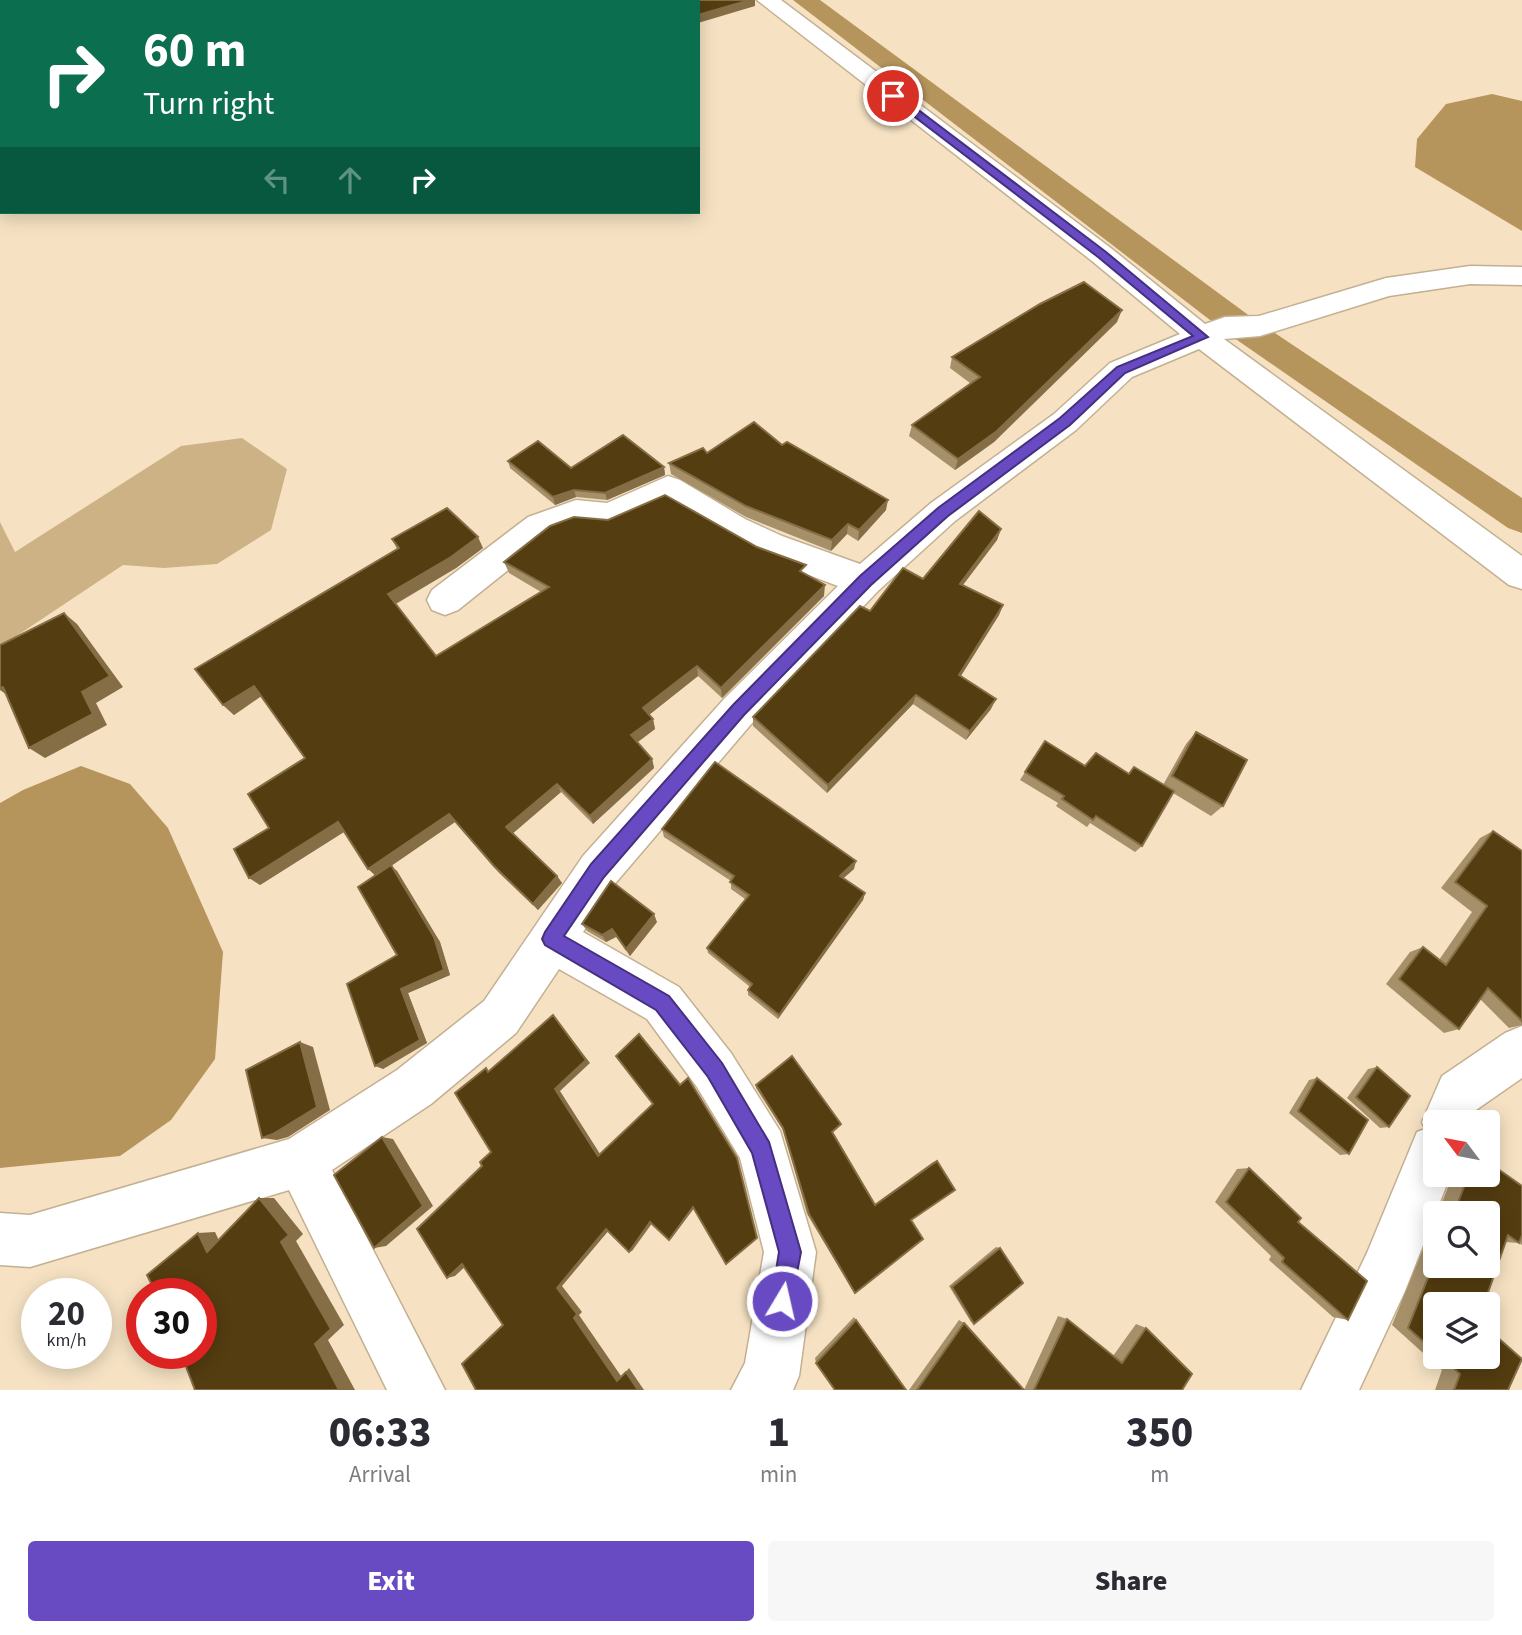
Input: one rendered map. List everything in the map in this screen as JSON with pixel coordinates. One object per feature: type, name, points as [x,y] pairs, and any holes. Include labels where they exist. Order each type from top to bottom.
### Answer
[{"type":"street","points":[[768,0],[1102,255],[1229,330],[1522,575]]},
{"type":"street","points":[[0,1239],[30,1241],[301,1161],[414,1087],[500,1017],[598,870],[739,710],[865,580],[943,512],[1065,422],[1121,370],[1229,330],[1386,287],[1470,275],[1522,276]]},
{"type":"street","points":[[445,600],[540,526],[576,513],[610,516],[668,489],[733,528],[770,546],[865,580]]},
{"type":"street","points":[[551,939],[663,1003],[715,1070],[762,1149],[790,1252],[771,1376],[758,1390]]},
{"type":"street","points":[[1452,1110],[1459,1093],[1522,1050]]},
{"type":"street","points":[[301,1161],[384,1320],[417,1390]]},
{"type":"street","points":[[1329,1390],[1367,1315],[1423,1184]]},
{"type":"shaded area","points":[[1492,94],[1522,101],[1522,231],[1415,167],[1417,139],[1446,104]]},
{"type":"shaded area","points":[[242,438],[287,469],[271,530],[217,564],[164,568],[123,565],[0,647],[0,522],[15,552],[181,446]]},
{"type":"shaded area","points":[[81,766],[130,784],[168,828],[223,952],[215,1059],[171,1120],[120,1156],[0,1168],[0,803],[23,790]]},
{"type":"building","points":[[700,0],[750,0],[700,14]]},
{"type":"building","points":[[1084,282],[1122,310],[997,431],[958,459],[912,425],[980,377],[952,357],[1040,304]]},
{"type":"building","points":[[754,422],[782,445],[787,442],[888,500],[859,530],[848,524],[832,540],[746,506],[669,463],[703,448],[707,453]]},
{"type":"building","points":[[623,435],[664,467],[605,493],[574,490],[553,497],[508,461],[538,441],[571,468]]},
{"type":"building","points":[[665,495],[757,547],[806,565],[800,571],[825,585],[721,688],[697,666],[643,708],[653,719],[631,735],[652,759],[590,816],[557,784],[506,827],[557,876],[533,904],[494,866],[449,814],[368,869],[338,822],[249,878],[234,849],[269,828],[248,794],[305,758],[254,686],[223,705],[195,669],[399,548],[392,539],[447,508],[478,537],[451,557],[388,594],[436,656],[549,587],[504,562],[550,526],[574,517],[608,520]]},
{"type":"building","points":[[979,511],[1001,529],[960,584],[1003,605],[959,675],[996,699],[970,731],[916,695],[828,785],[753,717],[860,606],[870,611],[903,568],[923,579]]},
{"type":"building","points":[[64,613],[110,676],[82,692],[93,714],[29,748],[3,687],[0,688],[0,645]]},
{"type":"building","points":[[1196,732],[1247,760],[1223,806],[1172,776]]},
{"type":"building","points":[[1045,741],[1085,766],[1096,753],[1129,774],[1134,767],[1174,791],[1142,846],[1096,816],[1093,820],[1062,799],[1064,796],[1025,772]]},
{"type":"building","points":[[715,762],[856,861],[840,876],[865,893],[779,1015],[748,990],[752,984],[707,948],[749,895],[730,882],[734,876],[662,829]]},
{"type":"building","points":[[1493,831],[1522,851],[1522,1021],[1488,988],[1459,1029],[1399,979],[1423,947],[1446,965],[1487,906],[1455,882]]},
{"type":"building","points":[[391,865],[434,937],[444,970],[401,989],[420,1040],[375,1066],[347,984],[397,955],[358,887]]},
{"type":"building","points":[[611,881],[654,914],[626,949],[612,929],[602,935],[582,924]]},
{"type":"building","points":[[553,1015],[586,1060],[555,1089],[598,1156],[653,1104],[616,1056],[639,1034],[680,1085],[688,1078],[737,1158],[757,1238],[726,1264],[693,1207],[669,1240],[650,1222],[629,1252],[606,1229],[557,1288],[577,1314],[574,1318],[617,1381],[626,1372],[638,1390],[476,1390],[462,1364],[503,1325],[462,1264],[447,1278],[417,1229],[482,1166],[480,1162],[491,1152],[455,1093],[486,1068],[488,1072]]},
{"type":"building","points":[[300,1042],[317,1107],[262,1138],[246,1070]]},
{"type":"building","points":[[792,1056],[841,1124],[832,1132],[875,1205],[937,1161],[955,1190],[911,1220],[923,1239],[855,1293],[809,1214],[783,1128],[756,1085]]},
{"type":"building","points":[[1377,1067],[1410,1096],[1389,1127],[1356,1097]]},
{"type":"building","points":[[1317,1078],[1368,1120],[1349,1154],[1298,1111]]},
{"type":"building","points":[[382,1137],[423,1206],[374,1248],[334,1175]]},
{"type":"building","points":[[1249,1168],[1301,1218],[1298,1222],[1367,1281],[1348,1320],[1282,1262],[1284,1258],[1226,1202]]},
{"type":"building","points":[[1500,1170],[1522,1186],[1522,1235],[1519,1243],[1508,1235],[1500,1258],[1500,1201],[1459,1201],[1464,1187],[1500,1187]]},
{"type":"building","points":[[259,1198],[289,1235],[281,1242],[331,1329],[315,1344],[339,1390],[195,1390],[187,1369],[217,1369],[217,1278],[148,1278],[147,1275],[198,1233],[207,1252]]},
{"type":"building","points":[[1000,1248],[1023,1283],[974,1324],[952,1287]]},
{"type":"building","points":[[1428,1278],[1493,1278],[1488,1292],[1423,1292],[1423,1341],[1408,1328]]},
{"type":"building","points":[[1067,1319],[1122,1363],[1146,1328],[1192,1374],[1182,1390],[1034,1390]]},
{"type":"building","points":[[856,1320],[906,1390],[835,1390],[816,1363]]},
{"type":"building","points":[[964,1323],[1024,1390],[917,1390]]},
{"type":"building","points":[[1500,1340],[1522,1359],[1508,1390],[1454,1390],[1460,1374],[1454,1369],[1500,1369]]},
{"type":"waterway","points":[[805,0],[1239,325],[1522,518]]},
{"type":"route","points":[[782,1301],[790,1252],[762,1149],[715,1070],[663,1003],[551,939],[598,870],[739,710],[865,580],[943,512],[1065,422],[1121,370],[1202,337],[1102,255],[893,96]]}]
